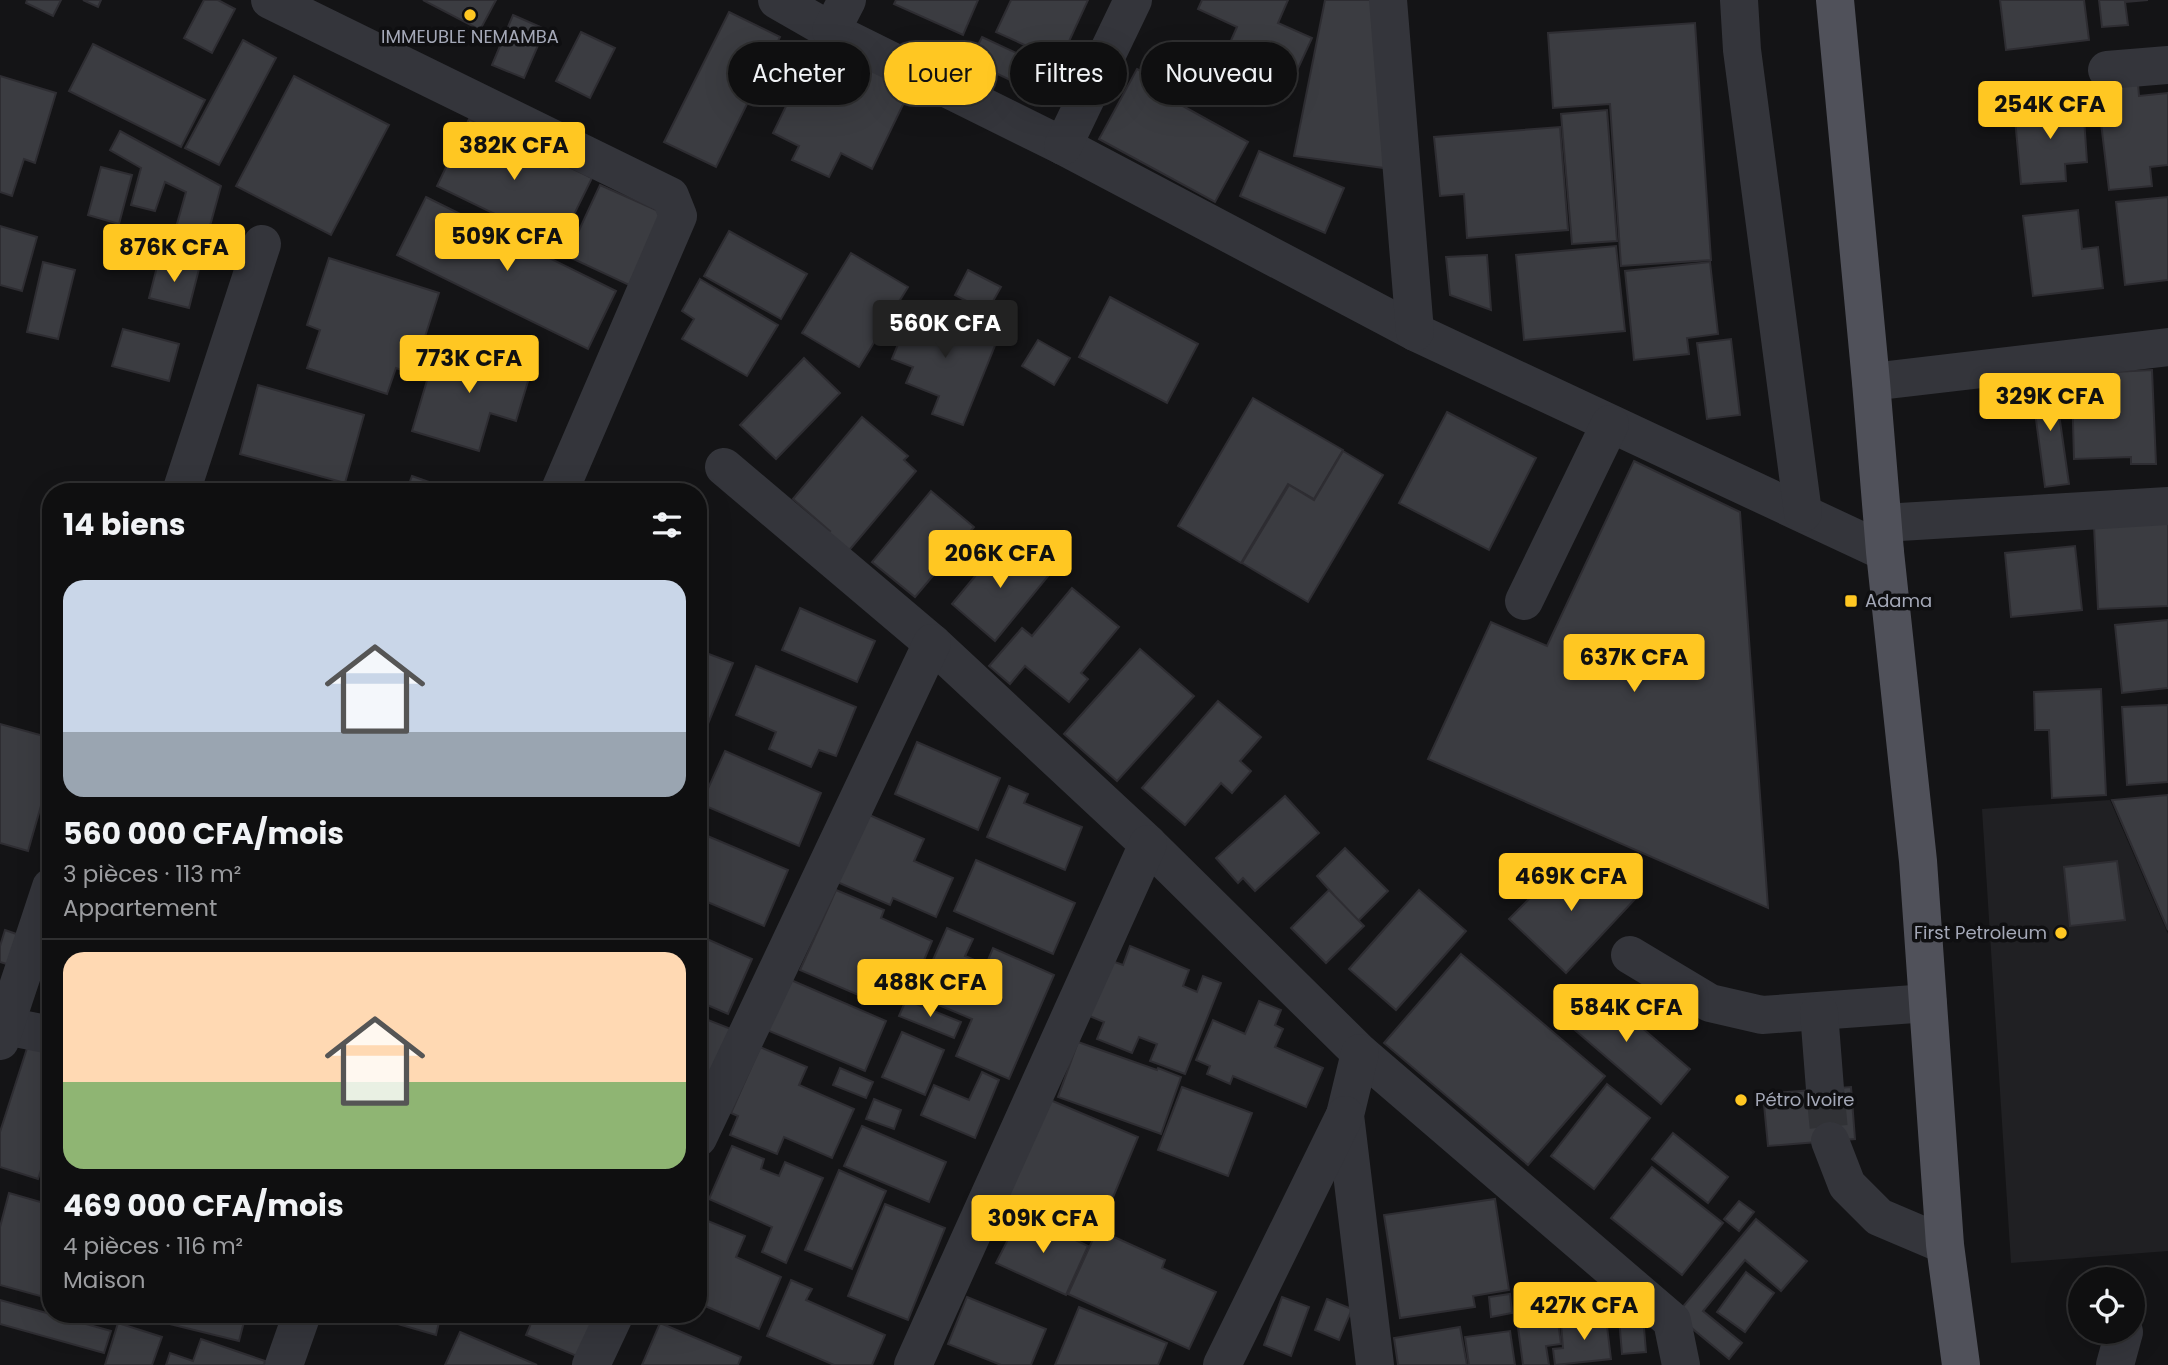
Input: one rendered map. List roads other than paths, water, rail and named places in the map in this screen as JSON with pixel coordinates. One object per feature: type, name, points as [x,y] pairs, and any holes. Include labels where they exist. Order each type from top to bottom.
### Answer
[{"type":"main road","points":[[1835,0],[1884,537],[1918,862],[1945,1245],[1961,1365]]},
{"type":"street","points":[[777,0],[839,15],[1063,146],[1415,332],[1802,513],[1884,537],[2168,506]]},
{"type":"street","points":[[1063,146],[1133,0]]},
{"type":"street","points":[[1388,0],[1415,332]]},
{"type":"street","points":[[1739,0],[1742,50],[1802,513]]},
{"type":"street","points":[[293,5],[670,196],[678,216],[563,483]]},
{"type":"street","points":[[2107,70],[2168,65]]},
{"type":"street","points":[[184,483],[262,244]]},
{"type":"street","points":[[1871,382],[2168,347]]},
{"type":"street","points":[[1524,601],[1610,424]]},
{"type":"street","points":[[724,467],[932,643],[1148,844],[1360,1053],[1672,1321],[1681,1365]]},
{"type":"street","points":[[707,1119],[932,643]]},
{"type":"street","points":[[914,1365],[1148,844]]},
{"type":"street","points":[[42,913],[2,1031],[42,1034]]},
{"type":"street","points":[[1630,955],[1710,1003],[1762,1015],[1928,1003]]},
{"type":"street","points":[[1819,1012],[1825,1089]]},
{"type":"street","points":[[1222,1365],[1345,1115],[1360,1053]]},
{"type":"street","points":[[1345,1115],[1375,1365]]},
{"type":"street","points":[[1830,1141],[1847,1185],[1879,1217],[1945,1245]]},
{"type":"street","points":[[284,1365],[299,1323]]},
{"type":"street","points":[[591,1365],[611,1323]]},
{"type":"street","points":[[2115,1365],[2121,1344]]},
{"type":"tunnel","points":[[1825,1089],[1830,1141]]},
{"type":"place","name":"IMMEUBLE NEMAMBA","points":[[470,15]]},
{"type":"place","name":"Adama","points":[[1851,601]]},
{"type":"place","name":"First Petroleum","points":[[2061,933]]},
{"type":"place","name":"Pétro Ivoire","points":[[1741,1100]]}]
